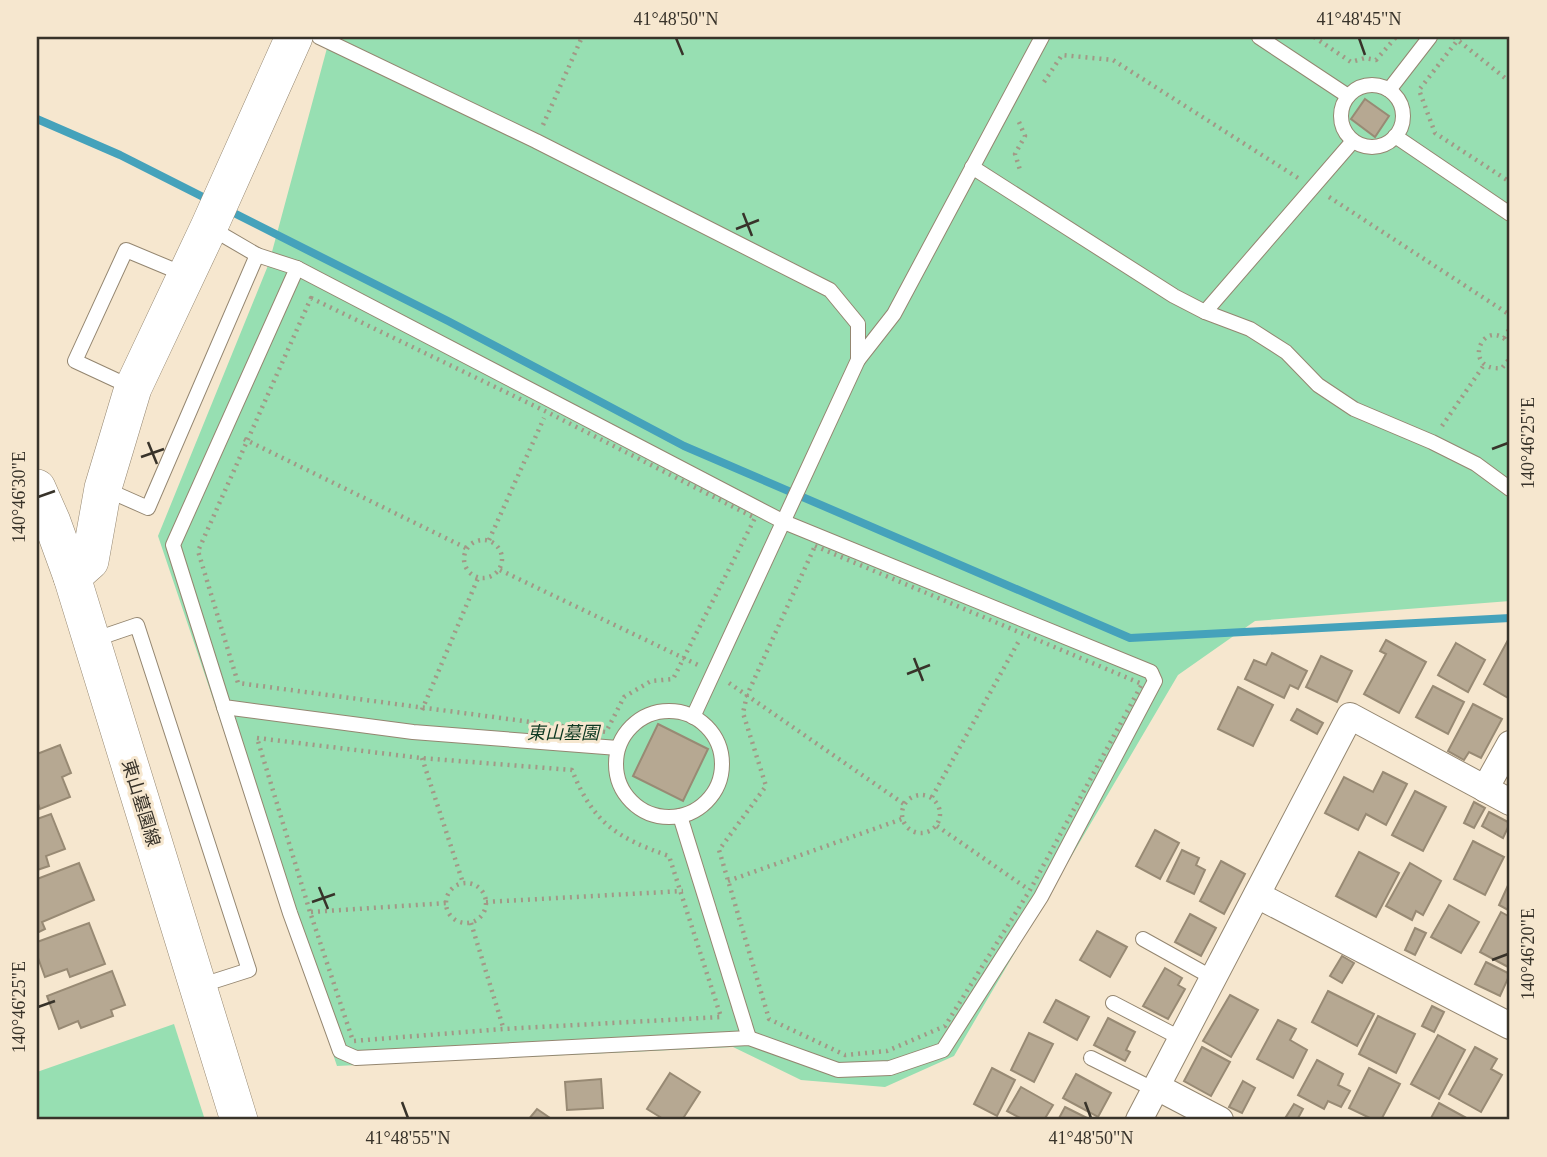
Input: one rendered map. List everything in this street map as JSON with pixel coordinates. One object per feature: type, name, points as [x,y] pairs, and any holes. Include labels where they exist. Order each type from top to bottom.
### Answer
[{"type":"street","points":[[72,578],[90,561],[103,488],[133,388],[294,37]]},
{"type":"street","name":"東山墓園線","points":[[37,488],[44,526],[72,578],[239,1120]]},
{"type":"street","points":[[1139,1120],[1350,716],[1510,802]]},
{"type":"street","points":[[1485,789],[1510,744]]},
{"type":"street","points":[[1257,895],[1510,1026]]},
{"type":"street","points":[[1156,1089],[1220,1120]]},
{"type":"lane","points":[[319,37],[536,142],[830,290],[858,324],[858,360]]},
{"type":"lane","points":[[693,717],[858,360],[894,314],[1042,37]]},
{"type":"lane","points":[[1259,37],[1348,96]]},
{"type":"lane","points":[[1389,90],[1430,37]]},
{"type":"lane","points":[[1368,85],[1389,90],[1398,99],[1403,111],[1402,125],[1387,144],[1364,146],[1353,141],[1345,132],[1341,120],[1342,107],[1348,96],[1368,85]]},
{"type":"lane","points":[[1395,136],[1510,214]]},
{"type":"lane","points":[[1205,312],[1353,141]]},
{"type":"lane","points":[[972,167],[1174,296],[1205,312],[1250,329],[1286,352],[1318,385],[1354,409],[1476,464],[1510,489]]},
{"type":"lane","points":[[209,227],[257,255],[297,268],[549,406],[784,522],[1026,629],[1150,672],[1155,681],[943,1050],[890,1068],[838,1070],[749,1038],[356,1058],[340,1051],[290,913],[173,545],[297,268]]},
{"type":"lane","points":[[133,388],[75,361],[125,250],[186,275]]},
{"type":"lane","points":[[103,488],[148,508],[257,255]]},
{"type":"lane","points":[[91,641],[137,625],[249,970],[198,986]]},
{"type":"lane","points":[[224,707],[413,732],[618,748]]},
{"type":"lane","points":[[676,711],[693,717],[708,728],[718,744],[722,762],[720,780],[711,797],[697,809],[680,816],[662,816],[644,811],[630,799],[620,784],[616,766],[618,748],[627,731],[640,719],[657,712],[676,711]]},
{"type":"lane","points":[[680,816],[749,1038]]},
{"type":"lane","points":[[1143,939],[1213,978]]},
{"type":"lane","points":[[1112,1003],[1182,1039]]},
{"type":"lane","points":[[1091,1058],[1156,1089]]},
{"type":"path","points":[[536,142],[582,37]]},
{"type":"path","points":[[1314,37],[1351,62],[1365,58],[1376,60],[1396,37]]},
{"type":"path","points":[[1510,82],[1457,38],[1419,90],[1435,133],[1510,182]]},
{"type":"path","points":[[1040,88],[1062,55],[1113,60]]},
{"type":"path","points":[[1026,110],[1019,122],[1026,136],[1015,154],[1020,172],[1031,180]]},
{"type":"path","points":[[311,298],[549,406],[755,518],[673,679],[651,681],[624,697],[606,732],[237,683],[198,551],[246,440],[311,298]]},
{"type":"path","points":[[1504,338],[1510,328]]},
{"type":"path","points":[[1510,344],[1496,335],[1488,336],[1478,349],[1479,358],[1484,365],[1493,369],[1502,368],[1510,358]]},
{"type":"path","points":[[1432,442],[1484,365]]},
{"type":"path","points":[[489,540],[549,406]]},
{"type":"path","points":[[1433,419],[1455,431]]},
{"type":"path","points":[[225,430],[467,548]]},
{"type":"path","points":[[489,540],[499,547],[503,558],[500,570],[486,579],[478,578],[468,571],[464,560],[467,548],[472,542],[489,540]]},
{"type":"path","points":[[815,545],[1026,629],[1142,684],[1035,893],[945,1026],[887,1051],[845,1055],[769,1019],[719,850],[766,786],[744,713],[747,695],[815,545]]},
{"type":"path","points":[[932,797],[1026,629]]},
{"type":"path","points":[[257,738],[421,758],[572,770],[580,791],[603,823],[633,844],[669,856],[721,1017],[503,1029],[353,1041],[310,912],[257,738]]},
{"type":"path","points":[[922,794],[932,797],[939,805],[941,816],[937,826],[928,832],[918,833],[908,828],[902,819],[904,804],[912,797],[922,794]]},
{"type":"path","points":[[937,826],[1035,893]]},
{"type":"path","points":[[463,883],[474,884],[483,891],[486,902],[485,911],[479,919],[471,923],[459,922],[450,915],[446,904],[448,894],[463,883]]},
{"type":"path","points":[[290,913],[446,904]]},
{"type":"path","points":[[471,923],[510,1050]]},
{"type":"green space","name":"東山墓園","points":[[330,37],[1510,37],[1510,601],[1255,621],[1178,675],[954,1056],[885,1087],[801,1080],[733,1047],[337,1066],[158,536],[269,263]]},
{"type":"green space","points":[[174,1024],[205,1120],[37,1120],[37,1072]]},
{"type":"building","points":[[1365,99],[1389,116],[1375,137],[1351,119]]},
{"type":"building","points":[[1386,640],[1426,662],[1399,713],[1364,694],[1386,654],[1380,651]]},
{"type":"building","points":[[1508,640],[1510,641],[1510,699],[1484,684]]},
{"type":"building","points":[[1456,643],[1485,660],[1468,692],[1438,675]]},
{"type":"building","points":[[1272,653],[1307,671],[1298,689],[1290,685],[1284,698],[1245,679],[1254,660],[1266,665]]},
{"type":"building","points":[[1321,656],[1352,671],[1337,702],[1306,687]]},
{"type":"building","points":[[1433,686],[1464,702],[1448,734],[1416,717]]},
{"type":"building","points":[[1238,687],[1273,705],[1253,746],[1218,729]]},
{"type":"building","points":[[1473,704],[1502,719],[1481,758],[1469,752],[1464,760],[1448,751]]},
{"type":"building","points":[[1297,709],[1323,723],[1317,734],[1291,720]]},
{"type":"building","points":[[658,724],[708,749],[683,801],[633,776]]},
{"type":"building","points":[[60,745],[71,773],[62,777],[70,797],[40,809],[37,801],[37,754]]},
{"type":"building","points":[[1383,772],[1407,784],[1386,825],[1366,814],[1358,830],[1325,813],[1344,777],[1373,792]]},
{"type":"building","points":[[1415,791],[1446,807],[1423,851],[1392,835]]},
{"type":"building","points":[[1474,802],[1485,808],[1474,828],[1464,823]]},
{"type":"building","points":[[1489,812],[1510,823],[1503,838],[1482,826]]},
{"type":"building","points":[[51,814],[65,849],[46,856],[49,866],[37,870],[37,819]]},
{"type":"building","points":[[1155,830],[1179,843],[1160,879],[1136,866]]},
{"type":"building","points":[[1473,841],[1504,857],[1485,895],[1454,879]]},
{"type":"building","points":[[1182,850],[1199,858],[1196,865],[1205,870],[1194,894],[1167,881]]},
{"type":"building","points":[[1359,852],[1399,873],[1376,917],[1336,896]]},
{"type":"building","points":[[1221,861],[1245,874],[1224,914],[1200,901]]},
{"type":"building","points":[[79,863],[94,900],[42,922],[45,929],[37,933],[37,879]]},
{"type":"building","points":[[1410,863],[1441,881],[1423,915],[1416,911],[1412,920],[1386,906]]},
{"type":"building","points":[[1510,881],[1510,911],[1499,905]]},
{"type":"building","points":[[1449,905],[1479,922],[1461,953],[1431,937]]},
{"type":"building","points":[[1501,912],[1510,917],[1510,968],[1480,952]]},
{"type":"building","points":[[1190,914],[1216,928],[1201,956],[1175,942]]},
{"type":"building","points":[[89,923],[105,964],[70,977],[67,969],[45,977],[37,955],[37,942]]},
{"type":"building","points":[[1415,928],[1426,933],[1415,955],[1405,950]]},
{"type":"building","points":[[1097,931],[1127,947],[1110,977],[1080,960]]},
{"type":"building","points":[[1342,956],[1354,963],[1342,983],[1330,976]]},
{"type":"building","points":[[1486,962],[1510,974],[1500,996],[1475,984]]},
{"type":"building","points":[[1165,968],[1182,978],[1178,985],[1185,989],[1168,1019],[1143,1006]]},
{"type":"building","points":[[112,971],[125,1005],[111,1010],[113,1016],[81,1028],[78,1021],[59,1029],[47,996]]},
{"type":"building","points":[[1328,991],[1374,1014],[1357,1046],[1312,1022]]},
{"type":"building","points":[[1230,995],[1258,1010],[1231,1057],[1203,1041]]},
{"type":"building","points":[[1056,1000],[1089,1017],[1077,1040],[1044,1022]]},
{"type":"building","points":[[1432,1006],[1444,1012],[1434,1032],[1422,1026]]},
{"type":"building","points":[[1378,1016],[1415,1034],[1396,1073],[1359,1054]]},
{"type":"building","points":[[1108,1018],[1135,1032],[1126,1050],[1130,1052],[1125,1061],[1094,1045]]},
{"type":"building","points":[[1278,1020],[1296,1029],[1290,1040],[1307,1050],[1293,1078],[1257,1059]]},
{"type":"building","points":[[1029,1033],[1053,1044],[1034,1082],[1011,1070]]},
{"type":"building","points":[[1438,1035],[1465,1050],[1439,1099],[1411,1084]]},
{"type":"building","points":[[1202,1047],[1230,1062],[1211,1096],[1184,1081]]},
{"type":"building","points":[[1475,1047],[1497,1059],[1491,1069],[1502,1075],[1481,1112],[1449,1094]]},
{"type":"building","points":[[1317,1060],[1343,1074],[1338,1085],[1350,1091],[1341,1107],[1328,1101],[1324,1109],[1298,1095]]},
{"type":"building","points":[[992,1068],[1015,1080],[997,1116],[974,1104]]},
{"type":"building","points":[[1369,1068],[1400,1084],[1381,1120],[1374,1120],[1349,1108]]},
{"type":"building","points":[[670,1073],[700,1092],[682,1120],[665,1120],[647,1109]]},
{"type":"building","points":[[1076,1074],[1111,1093],[1098,1117],[1063,1098]]},
{"type":"building","points":[[601,1079],[603,1108],[567,1110],[565,1082]]},
{"type":"building","points":[[1243,1081],[1255,1088],[1242,1113],[1229,1107]]},
{"type":"building","points":[[1021,1087],[1053,1105],[1044,1120],[1024,1120],[1007,1111]]},
{"type":"building","points":[[1439,1103],[1470,1120],[1430,1120]]},
{"type":"building","points":[[1294,1104],[1303,1109],[1297,1120],[1284,1120]]},
{"type":"building","points":[[1065,1107],[1091,1120],[1058,1120]]},
{"type":"building","points":[[537,1109],[553,1120],[528,1120]]},
{"type":"waterway","points":[[37,119],[120,155],[211,201]]},
{"type":"waterway","points":[[226,209],[448,321],[684,446],[1130,638],[1510,618]]}]
